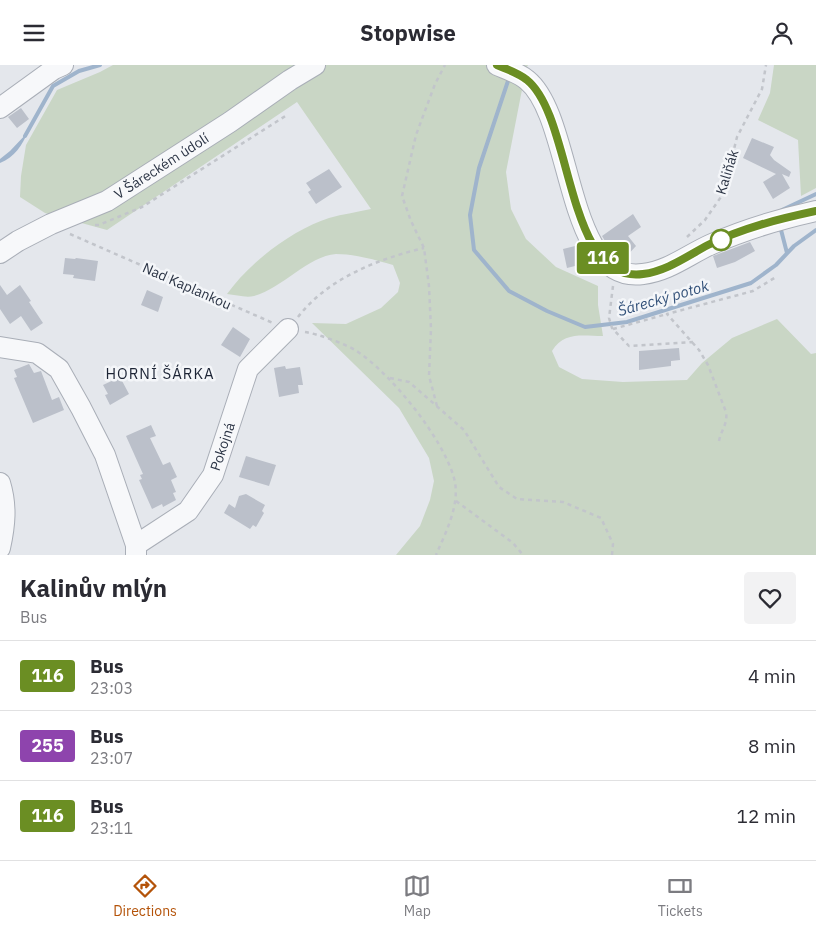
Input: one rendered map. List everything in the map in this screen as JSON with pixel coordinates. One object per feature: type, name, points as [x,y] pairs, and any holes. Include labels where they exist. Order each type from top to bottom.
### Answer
[{"type":"street","points":[[0,108],[54,69],[64,65]]},
{"type":"street","name":"V Šáreckém údolí","points":[[0,253],[18,241],[51,224],[107,201],[315,65]]},
{"type":"street","points":[[497,65],[528,80],[544,101],[552,119],[578,210],[590,243],[615,270],[633,275],[660,270],[740,231],[816,211]]},
{"type":"street","name":"Pokojná","points":[[0,347],[37,353],[59,369],[105,455],[136,550],[188,511],[213,475],[248,369],[288,329]]},
{"type":"street","points":[[0,483],[3,493],[5,521],[0,548]]},
{"type":"path","points":[[437,406],[429,376],[431,329],[429,287],[424,248],[402,196],[416,135],[435,84],[445,65]]},
{"type":"path","name":"Kaliňák","points":[[682,242],[705,221],[723,194],[737,137],[762,89],[766,65]]},
{"type":"path","points":[[89,225],[99,225],[142,207],[287,115]]},
{"type":"path","name":"Nad Kaplankou","points":[[51,224],[99,247],[288,329],[307,332],[354,350],[389,378]]},
{"type":"path","points":[[288,329],[309,303],[362,267],[424,248]]},
{"type":"path","points":[[615,270],[609,318],[612,329],[629,346],[693,342]]},
{"type":"path","points":[[612,329],[752,291],[776,277]]},
{"type":"path","points":[[667,314],[693,342],[708,365],[726,412],[727,420],[719,441]]},
{"type":"path","points":[[389,378],[409,383],[464,429],[499,487],[517,499],[563,502],[601,518],[613,544],[612,555]]},
{"type":"path","points":[[389,378],[438,441],[454,479],[456,501],[436,555]]},
{"type":"path","points":[[456,501],[513,543],[523,555]]},
{"type":"green space","points":[[113,65],[528,65],[506,172],[511,209],[526,239],[556,267],[598,286],[598,305],[603,336],[581,335],[562,340],[552,351],[559,367],[582,379],[623,382],[687,380],[702,363],[732,338],[777,319],[811,354],[816,353],[816,555],[396,555],[420,526],[430,500],[434,481],[429,458],[399,408],[312,323],[346,324],[381,308],[398,292],[400,283],[393,265],[358,256],[336,254],[315,260],[265,292],[244,297],[227,294],[247,270],[301,230],[329,218],[371,209],[297,102],[107,230],[45,213],[20,197],[26,145],[57,90]]},
{"type":"green space","points":[[774,65],[816,65],[816,188],[801,196],[798,140],[758,120],[770,93]]},
{"type":"water","points":[[28,132],[17,150],[0,163],[0,159]]},
{"type":"building","points":[[21,108],[29,119],[17,128],[8,117]]},
{"type":"building","points":[[752,138],[774,147],[770,155],[791,172],[789,177],[782,174],[790,188],[773,199],[763,182],[776,174],[743,158]]},
{"type":"building","points":[[329,169],[342,187],[316,204],[308,192],[311,190],[306,183]]},
{"type":"building","points":[[633,214],[641,227],[628,236],[636,246],[623,259],[608,246],[602,236]]},
{"type":"building","points":[[750,242],[755,251],[735,262],[717,268],[713,256]]},
{"type":"building","points":[[579,245],[583,264],[567,268],[563,249]]},
{"type":"building","points":[[65,258],[98,261],[95,281],[73,278],[74,275],[63,274]]},
{"type":"building","points":[[0,285],[7,295],[20,285],[43,323],[31,331],[21,316],[10,324],[0,309]]},
{"type":"building","points":[[147,290],[163,297],[158,312],[141,305]]},
{"type":"building","points":[[233,327],[250,339],[240,357],[221,345]]},
{"type":"building","points":[[679,348],[680,360],[671,361],[671,366],[639,370],[639,351]]},
{"type":"building","points":[[29,364],[34,373],[41,371],[52,400],[59,397],[64,410],[33,423],[14,378],[17,377],[14,370]]},
{"type":"building","points":[[285,366],[286,369],[300,367],[303,385],[298,385],[299,393],[279,397],[274,368]]},
{"type":"building","points":[[120,377],[129,394],[110,405],[105,395],[108,394],[103,385]]},
{"type":"building","points":[[151,425],[156,436],[150,438],[163,465],[170,462],[177,477],[171,480],[176,492],[173,493],[176,500],[163,507],[162,504],[152,509],[139,480],[142,479],[140,475],[143,474],[126,436]]},
{"type":"building","points":[[246,456],[276,465],[269,486],[239,477]]},
{"type":"building","points":[[246,494],[265,505],[262,511],[264,513],[256,527],[253,525],[250,529],[224,513],[229,504],[235,508],[239,496]]},
{"type":"waterway","name":"Šárecký potok","points":[[25,136],[53,86],[79,71],[100,65]]},
{"type":"waterway","name":"Šárecký potok","points":[[509,78],[479,168],[470,215],[474,250],[509,291],[547,311],[585,327],[627,322],[751,283],[776,265],[794,246],[816,230]]},
{"type":"waterway","points":[[782,210],[816,194]]},
{"type":"waterway","points":[[780,226],[787,253]]},
{"type":"bus line","name":"116","points":[[497,65],[528,80],[544,101],[552,119],[578,210],[590,243],[615,270],[633,275],[660,270],[740,231],[816,211]]},
{"type":"district","name":"HORNÍ ŠÁRKA","points":[[160,373]]}]
